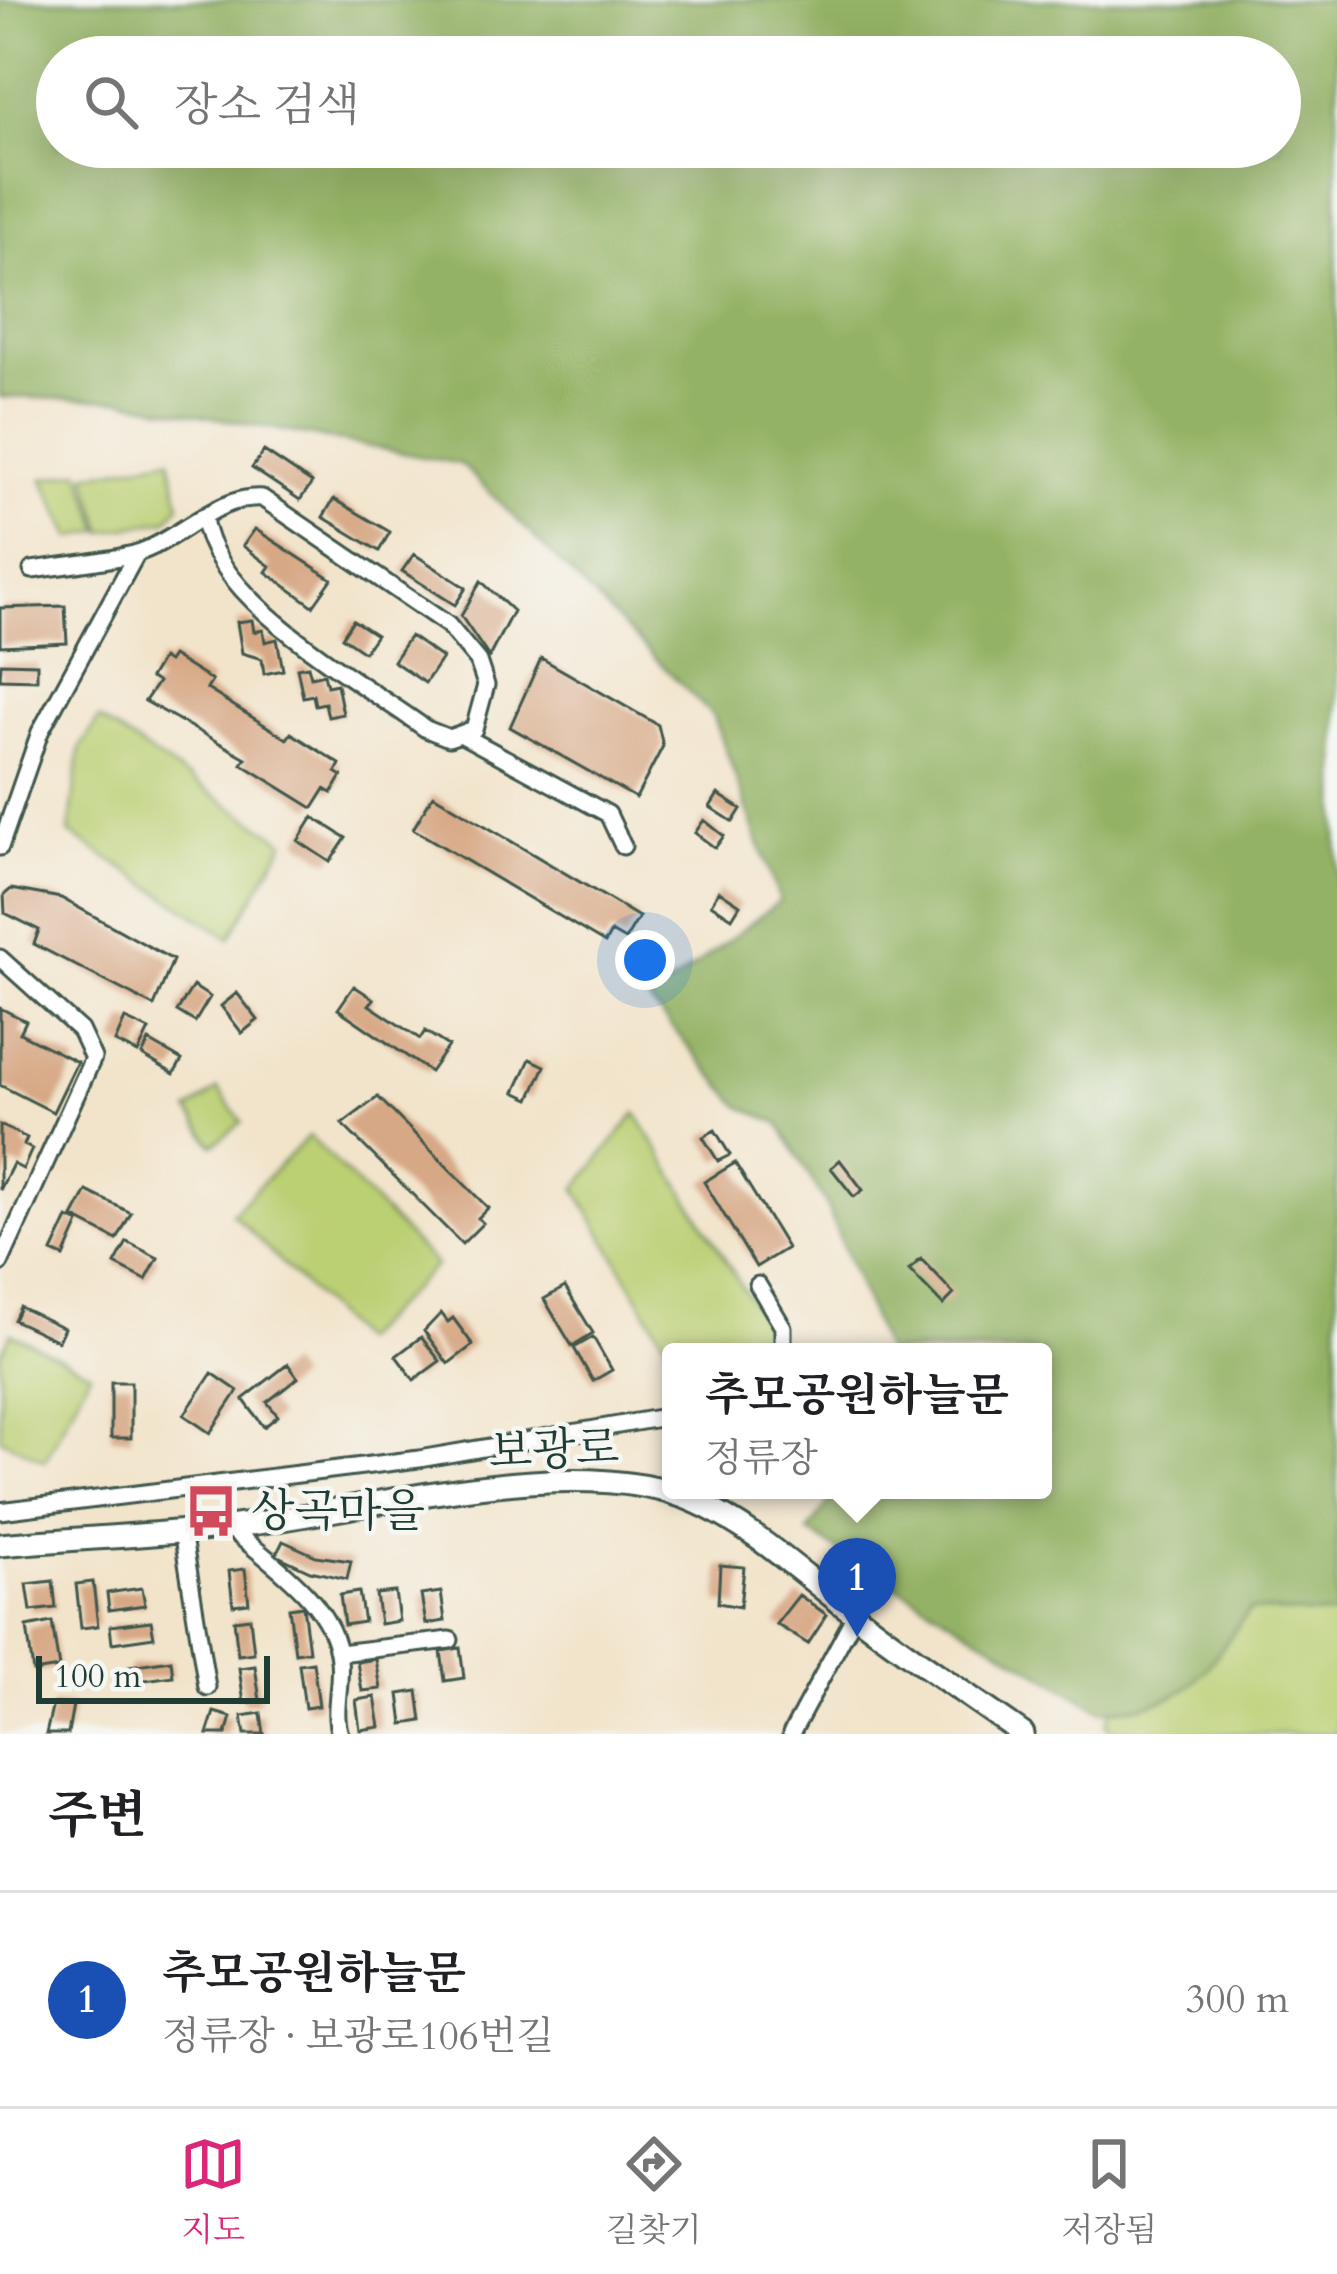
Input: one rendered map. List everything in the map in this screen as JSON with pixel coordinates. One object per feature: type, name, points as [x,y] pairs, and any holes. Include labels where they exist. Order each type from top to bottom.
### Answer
[{"type":"main road","name":"보광로","points":[[0,1545],[229,1527],[586,1479],[662,1492]]},
{"type":"main road","name":"보광로","points":[[688,1499],[760,1539],[855,1615],[1023,1734]]},
{"type":"street","points":[[32,570],[137,553],[204,518],[238,501],[262,499],[448,625],[478,661],[486,685],[481,716],[462,735],[448,738],[426,728],[256,605],[211,549],[204,518]]},
{"type":"street","points":[[0,847],[40,732],[137,553]]},
{"type":"street","points":[[462,735],[608,814],[623,846]]},
{"type":"street","points":[[0,958],[80,1030],[92,1058],[0,1263]]},
{"type":"street","points":[[758,1285],[783,1327],[783,1343]]},
{"type":"street","points":[[0,1511],[419,1459],[662,1418]]},
{"type":"street","points":[[229,1527],[307,1595],[339,1653],[334,1732]]},
{"type":"street","points":[[182,1531],[207,1687]]},
{"type":"street","points":[[791,1734],[855,1615]]},
{"type":"street","points":[[339,1653],[450,1640]]},
{"type":"green space","points":[[0,0],[1337,0],[1337,1616],[1250,1610],[1190,1685],[1157,1703],[1101,1710],[808,1532],[831,1499],[1052,1499],[1052,1343],[881,1343],[826,1204],[778,1123],[741,1107],[649,1001],[780,901],[714,717],[461,464],[121,400],[0,397]]},
{"type":"green space","points":[[170,458],[180,505],[167,520],[104,532],[86,475]]},
{"type":"green space","points":[[80,471],[101,531],[72,538],[43,479]]},
{"type":"green space","points":[[99,719],[285,842],[230,938],[69,833],[80,748]]},
{"type":"green space","points":[[218,1089],[242,1122],[213,1145],[189,1111]]},
{"type":"green space","points":[[636,1113],[775,1341],[665,1343],[576,1189]]},
{"type":"green space","points":[[309,1136],[436,1265],[359,1341],[232,1213]]},
{"type":"green space","points":[[11,1333],[90,1372],[45,1461],[0,1438],[0,1355]]},
{"type":"green space","points":[[1250,1610],[1337,1616],[1337,1734],[1116,1734],[1107,1725],[1112,1709],[1162,1701],[1194,1681]]},
{"type":"building","points":[[264,451],[312,483],[300,500],[252,468]]},
{"type":"building","points":[[334,499],[390,532],[379,551],[323,517]]},
{"type":"building","points":[[255,529],[332,579],[313,606],[266,572],[270,566],[243,546]]},
{"type":"building","points":[[414,554],[466,588],[455,605],[402,571]]},
{"type":"building","points":[[481,581],[513,611],[489,657],[461,616]]},
{"type":"building","points":[[65,606],[67,643],[0,646],[0,608]]},
{"type":"building","points":[[252,620],[254,632],[263,630],[265,642],[277,639],[283,670],[264,674],[262,659],[242,653],[237,622]]},
{"type":"building","points":[[353,620],[376,635],[364,652],[342,637]]},
{"type":"building","points":[[410,636],[442,658],[425,683],[393,661]]},
{"type":"building","points":[[172,656],[212,681],[207,689],[287,739],[291,733],[340,764],[336,772],[342,776],[332,793],[325,789],[313,808],[242,764],[246,758],[145,701],[158,682],[150,678],[162,658],[168,662]]},
{"type":"building","points":[[541,658],[658,725],[663,746],[636,798],[510,727]]},
{"type":"building","points":[[1,663],[37,664],[37,680],[0,679]]},
{"type":"building","points":[[308,666],[311,677],[324,674],[327,686],[337,684],[343,714],[328,717],[325,703],[315,705],[313,695],[303,697],[297,668]]},
{"type":"building","points":[[718,794],[741,809],[733,822],[710,807]]},
{"type":"building","points":[[433,795],[639,917],[625,940],[611,932],[605,943],[413,829]]},
{"type":"building","points":[[313,817],[346,838],[330,862],[298,841]]},
{"type":"building","points":[[704,820],[724,836],[715,848],[695,833]]},
{"type":"building","points":[[11,889],[61,898],[173,960],[154,1006],[34,944],[39,930],[5,913],[4,895]]},
{"type":"building","points":[[719,891],[740,905],[732,918],[711,904]]},
{"type":"building","points":[[193,986],[210,997],[195,1022],[177,1011]]},
{"type":"building","points":[[354,986],[374,999],[369,1005],[420,1039],[425,1031],[448,1046],[430,1072],[338,1009]]},
{"type":"building","points":[[237,993],[258,1020],[242,1033],[221,1006]]},
{"type":"building","points":[[0,1008],[26,1021],[20,1033],[77,1062],[53,1112],[0,1085]]},
{"type":"building","points":[[125,1019],[149,1030],[138,1053],[115,1042]]},
{"type":"building","points":[[149,1041],[182,1060],[174,1074],[142,1055]]},
{"type":"building","points":[[530,1059],[545,1066],[530,1099],[515,1092]]},
{"type":"building","points":[[378,1097],[488,1208],[478,1218],[483,1223],[462,1244],[342,1124]]},
{"type":"building","points":[[0,1125],[27,1138],[24,1145],[32,1149],[23,1169],[13,1164],[0,1190]]},
{"type":"building","points":[[715,1130],[730,1155],[718,1161],[703,1137]]},
{"type":"building","points":[[840,1160],[863,1190],[854,1197],[831,1168]]},
{"type":"building","points":[[735,1163],[787,1248],[756,1267],[704,1182]]},
{"type":"building","points":[[87,1191],[131,1213],[117,1240],[73,1217]]},
{"type":"building","points":[[68,1218],[79,1223],[64,1257],[52,1252]]},
{"type":"building","points":[[127,1242],[158,1258],[146,1280],[115,1264]]},
{"type":"building","points":[[921,1259],[954,1294],[943,1305],[909,1270]]},
{"type":"building","points":[[565,1287],[593,1333],[572,1346],[544,1299]]},
{"type":"building","points":[[20,1307],[64,1328],[58,1341],[14,1320]]},
{"type":"building","points":[[441,1313],[448,1322],[453,1318],[473,1345],[448,1364],[424,1331]]},
{"type":"building","points":[[421,1337],[440,1361],[414,1380],[396,1356]]},
{"type":"building","points":[[593,1337],[612,1370],[593,1381],[574,1348]]},
{"type":"building","points":[[288,1364],[298,1378],[267,1402],[278,1416],[264,1427],[243,1399]]},
{"type":"building","points":[[212,1373],[238,1391],[210,1433],[184,1415]]},
{"type":"building","points":[[111,1382],[131,1382],[131,1438],[111,1438]]},
{"type":"building","points":[[283,1541],[316,1556],[351,1561],[347,1579],[310,1571],[276,1555]]},
{"type":"building","points":[[720,1565],[744,1567],[740,1607],[718,1603]]},
{"type":"building","points":[[245,1569],[249,1603],[233,1605],[229,1571]]},
{"type":"building","points":[[53,1581],[56,1608],[31,1611],[27,1584]]},
{"type":"building","points":[[93,1582],[98,1626],[81,1628],[76,1584]]},
{"type":"building","points":[[142,1588],[145,1605],[109,1610],[107,1593]]},
{"type":"building","points":[[359,1592],[364,1622],[344,1625],[340,1595]]},
{"type":"building","points":[[395,1592],[399,1621],[380,1624],[376,1594]]},
{"type":"building","points":[[441,1592],[445,1621],[426,1624],[421,1595]]},
{"type":"building","points":[[799,1595],[827,1615],[808,1644],[776,1624]]},
{"type":"building","points":[[303,1606],[309,1651],[295,1653],[289,1608]]},
{"type":"building","points":[[250,1618],[254,1653],[238,1655],[234,1620]]},
{"type":"building","points":[[151,1621],[154,1637],[112,1643],[110,1626]]},
{"type":"building","points":[[52,1622],[59,1668],[33,1672],[27,1627]]},
{"type":"building","points":[[460,1648],[464,1678],[445,1681],[441,1651]]},
{"type":"building","points":[[376,1659],[381,1689],[362,1691],[357,1662]]},
{"type":"building","points":[[171,1660],[173,1676],[131,1682],[129,1666]]},
{"type":"building","points":[[313,1662],[319,1706],[305,1708],[299,1664]]},
{"type":"building","points":[[255,1666],[260,1701],[244,1703],[239,1668]]},
{"type":"building","points":[[418,1691],[422,1721],[403,1724],[399,1694]]},
{"type":"building","points":[[375,1697],[380,1727],[360,1730],[356,1700]]},
{"type":"building","points":[[53,1704],[73,1705],[68,1734],[46,1734]]},
{"type":"building","points":[[214,1712],[231,1717],[226,1734],[207,1734]]},
{"type":"building","points":[[261,1713],[264,1734],[245,1734],[242,1716]]},
{"type":"place","name":"상곡마을","points":[[211,1511]]},
{"type":"place","name":"추모공원하늘문","points":[[857,1637]]}]
